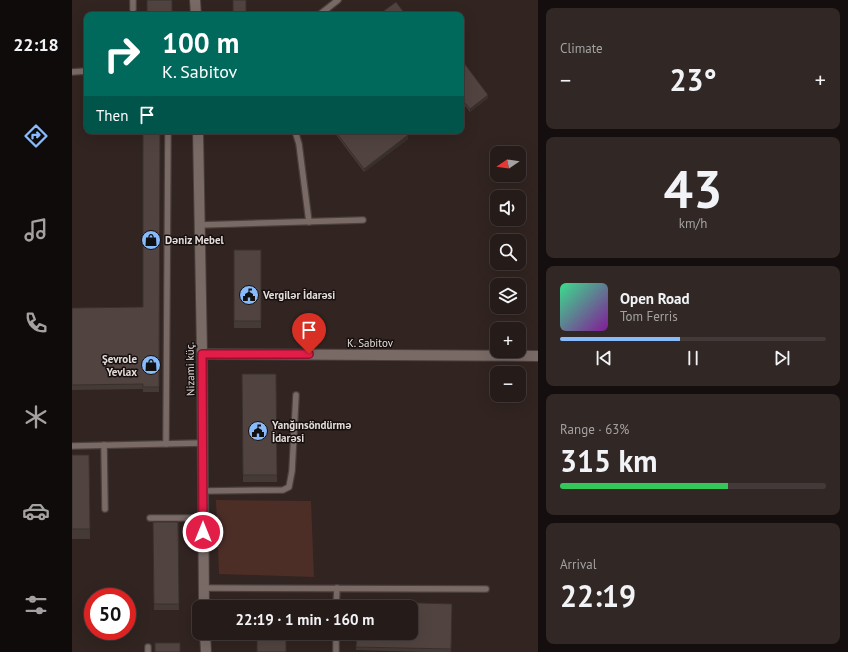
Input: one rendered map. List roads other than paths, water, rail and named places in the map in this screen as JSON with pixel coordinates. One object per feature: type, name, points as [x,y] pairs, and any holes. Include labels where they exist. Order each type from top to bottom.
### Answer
[{"type":"main road","points":[[195,0],[196,12]]},
{"type":"main road","name":"Nizami küç.","points":[[198,134],[202,354],[204,600]]},
{"type":"main road","name":"K. Sabitov","points":[[202,354],[538,356]]},
{"type":"main road","points":[[205,640],[206,652]]},
{"type":"lane","points":[[133,0],[134,9]]},
{"type":"lane","points":[[323,12],[338,0]]},
{"type":"lane","points":[[72,72],[84,71]]},
{"type":"lane","points":[[166,444],[168,134]]},
{"type":"lane","points":[[296,134],[299,144],[309,222]]},
{"type":"lane","points":[[199,225],[363,220]]},
{"type":"lane","points":[[203,491],[283,490],[289,487],[292,471],[296,395]]},
{"type":"lane","points":[[72,446],[202,443]]},
{"type":"lane","points":[[104,445],[105,508]]},
{"type":"lane","points":[[150,518],[203,518]]},
{"type":"lane","points":[[203,588],[486,590]]},
{"type":"lane","points":[[336,600],[337,588]]},
{"type":"lane","points":[[336,640],[336,652]]},
{"type":"place","name":"Dəniz Mebel","points":[[151,240]]},
{"type":"place","name":"Vergilər İdarəsi","points":[[249,295]]},
{"type":"place","name":"Şevrole Yevlax","points":[[151,365]]},
{"type":"place","name":"Yanğınsöndürmə İdarəsi","points":[[258,431]]}]
